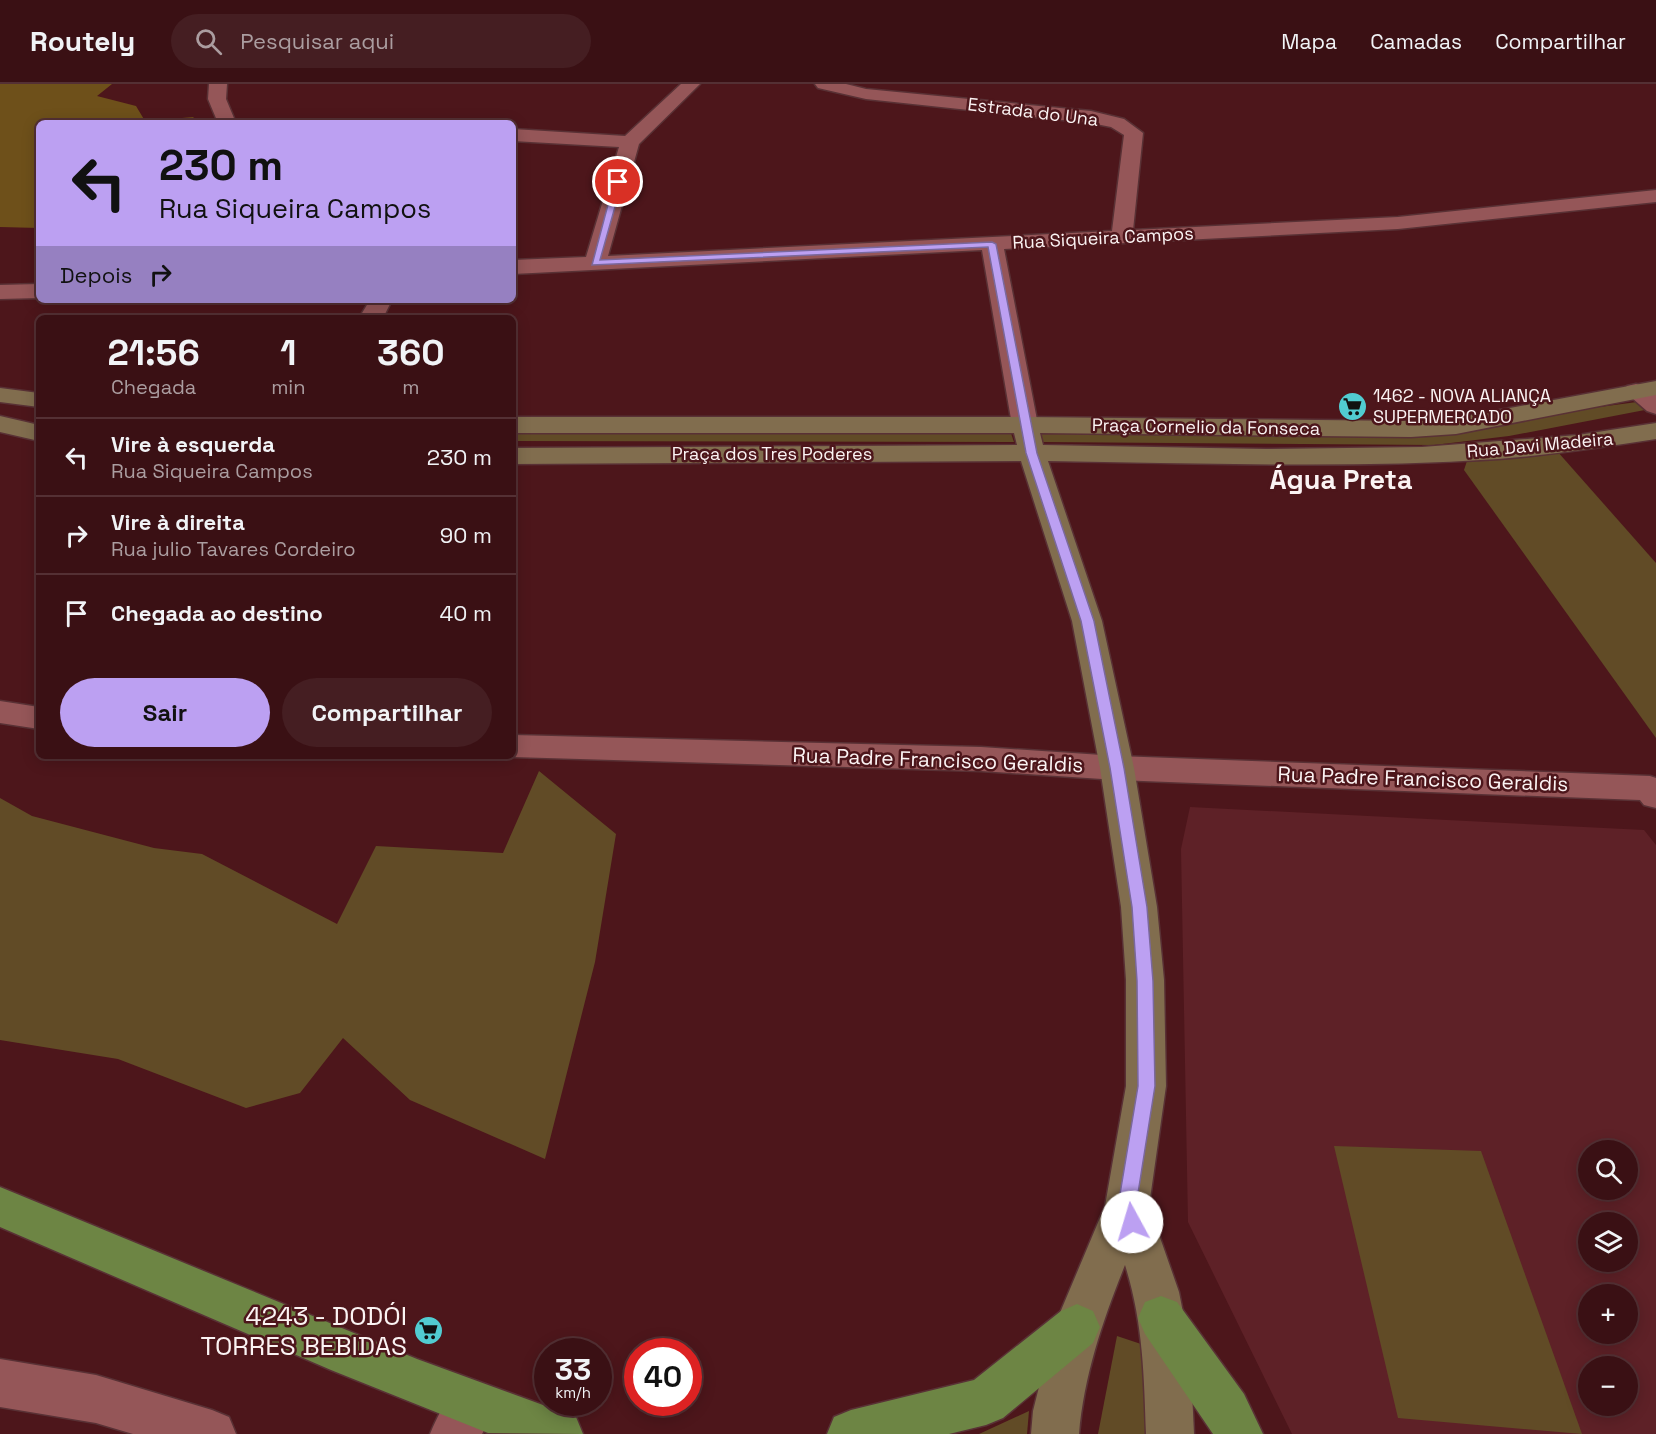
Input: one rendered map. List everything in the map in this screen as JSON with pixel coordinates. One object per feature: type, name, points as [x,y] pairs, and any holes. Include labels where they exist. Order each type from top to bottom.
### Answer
[{"type":"main road","points":[[0,395],[36,400]]},
{"type":"main road","name":"Praça Cornelio da Fonseca","points":[[1028,439],[1456,426],[1650,395]]},
{"type":"main road","points":[[0,424],[36,432]]},
{"type":"main road","name":"Praça dos Tres Poderes","points":[[516,425],[1028,439]]},
{"type":"main road","name":"Rua Davi Madeira","points":[[1424,455],[1545,447],[1656,431]]},
{"type":"main road","name":"Praça Cornelio da Fonseca","points":[[1028,439],[1307,458],[1424,455]]},
{"type":"main road","name":"Praça dos Tres Poderes","points":[[516,456],[1028,439]]},
{"type":"main road","points":[[1028,439],[1088,621],[1117,768],[1139,907],[1145,981],[1146,1086],[1127,1206],[1077,1327],[1058,1412],[1056,1434]]},
{"type":"main road","points":[[1127,1206],[1156,1292],[1167,1348],[1170,1434]]},
{"type":"main road","points":[[0,1207],[70,1234],[463,1420],[559,1434]]},
{"type":"main road","points":[[1161,1318],[1227,1411],[1239,1434]]},
{"type":"main road","points":[[851,1434],[986,1401],[1077,1327]]},
{"type":"street","points":[[595,263],[630,142],[691,84]]},
{"type":"street","name":"Estrada do Una","points":[[824,84],[866,94],[1091,117],[1128,127],[1134,133],[1134,146],[1129,165],[1122,237]]},
{"type":"street","points":[[213,87],[226,120]]},
{"type":"street","points":[[516,135],[630,142]]},
{"type":"street","name":"Rua Siqueira Campos","points":[[516,267],[1398,223],[1656,196]]},
{"type":"street","points":[[992,244],[1028,439]]},
{"type":"street","points":[[0,292],[36,291]]},
{"type":"street","points":[[0,712],[36,718]]},
{"type":"street","name":"Rua Padre Francisco Geraldis","points":[[516,746],[981,759],[1117,768],[1653,792]]},
{"type":"street","points":[[0,1383],[96,1400],[212,1434]]},
{"type":"shaded area","points":[[0,84],[112,84],[97,96],[136,106],[144,120],[36,120],[36,228],[0,227]]},
{"type":"shaded area","points":[[194,117],[191,120],[157,120]]},
{"type":"shaded area","points":[[1637,402],[1650,409],[1509,436],[1434,445],[1040,442],[1031,418],[1464,425]]},
{"type":"shaded area","points":[[516,419],[1006,419],[1014,442],[516,441]]},
{"type":"shaded area","points":[[1557,451],[1656,563],[1656,738],[1464,470],[1470,452]]},
{"type":"shaded area","points":[[539,771],[616,834],[595,962],[545,1159],[410,1100],[343,1038],[300,1093],[246,1108],[118,1059],[0,1040],[0,798],[32,816],[154,848],[202,854],[337,924],[376,846],[503,853]]},
{"type":"shaded area","points":[[1190,807],[1644,830],[1656,845],[1656,1434],[1292,1434],[1188,1222],[1181,849]]},
{"type":"shaded area","points":[[1334,1146],[1481,1151],[1582,1434],[1398,1418]]},
{"type":"shaded area","points":[[1117,1336],[1171,1354],[1173,1434],[1098,1434]]},
{"type":"shaded area","points":[[1029,1411],[1027,1434],[979,1434]]},
{"type":"place","name":"1462 - NOVA ALIANÇA SUPERMERCADO","points":[[1352,406]]},
{"type":"place","name":"4243 - DODÓI TORRES BEBIDAS","points":[[428,1331]]},
{"type":"district","name":"Água Preta","points":[[1341,480]]},
{"type":"route","points":[[618,182],[595,263],[992,244],[1032,453],[1088,621],[1117,768],[1139,907],[1145,981],[1146,1086],[1127,1206],[1132,1222]]}]
